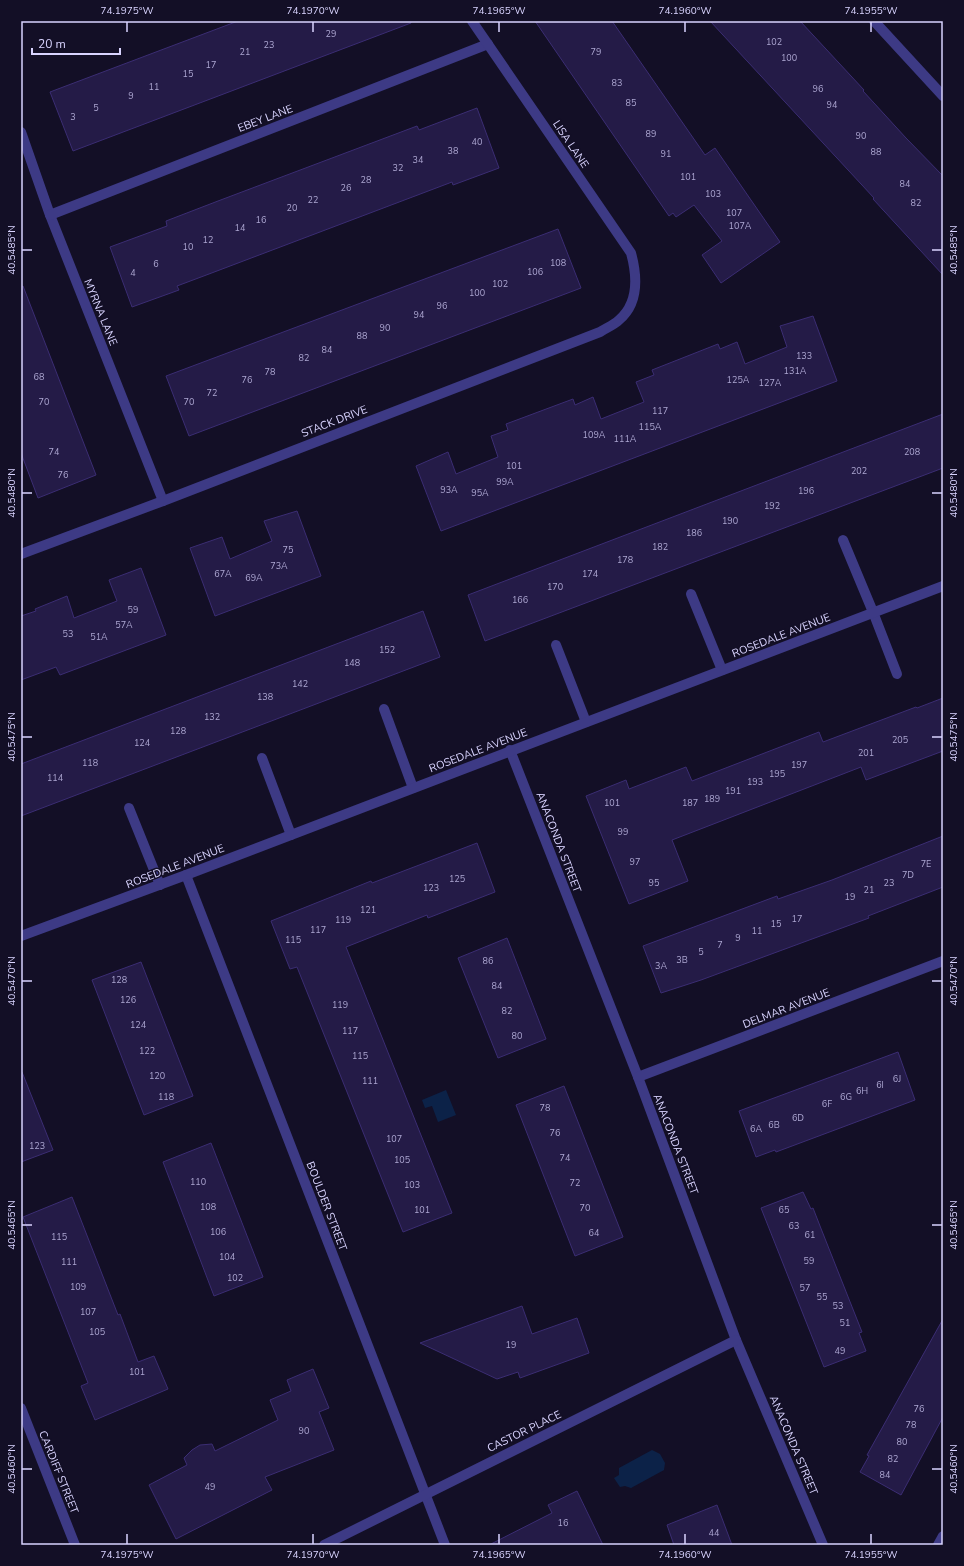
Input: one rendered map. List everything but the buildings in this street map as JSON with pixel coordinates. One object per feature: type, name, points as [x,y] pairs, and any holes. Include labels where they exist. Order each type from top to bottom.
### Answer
[{"type":"street","name":"LISA LANE","points":[[472,21],[631,253],[635,270],[635,287]]},
{"type":"street","points":[[874,21],[943,96]]},
{"type":"street","name":"EBEY LANE","points":[[50,214],[488,44]]},
{"type":"street","name":"MYRNA LANE","points":[[21,132],[50,214],[163,501]]},
{"type":"street","name":"STACK DRIVE","points":[[21,554],[163,501],[600,332],[620,320],[629,306],[635,287]]},
{"type":"street","points":[[843,540],[897,674]]},
{"type":"street","name":"ROSEDALE AVENUE","points":[[21,936],[160,885],[510,750],[943,586]]},
{"type":"street","points":[[691,594],[722,670]]},
{"type":"street","points":[[556,645],[586,722]]},
{"type":"street","points":[[384,708],[412,788]]},
{"type":"street","name":"ANACONDA STREET","points":[[510,750],[638,1077],[736,1340],[823,1545]]},
{"type":"street","points":[[262,758],[291,835]]},
{"type":"street","points":[[129,808],[160,885]]},
{"type":"street","name":"BOULDER STREET","points":[[186,875],[445,1545]]},
{"type":"street","name":"DELMAR AVENUE","points":[[638,1077],[943,961]]},
{"type":"street","name":"CASTOR PLACE","points":[[324,1545],[736,1340]]},
{"type":"street","name":"CARDIFF STREET","points":[[21,1408],[75,1545]]},
{"type":"street","points":[[938,1545],[943,1536]]},
{"type":"water","points":[[446,1090],[456,1115],[438,1122],[432,1106],[425,1108],[422,1100]]},
{"type":"water","points":[[652,1450],[660,1454],[665,1463],[664,1470],[631,1488],[625,1486],[620,1487],[614,1478],[619,1475],[619,1468]]}]
